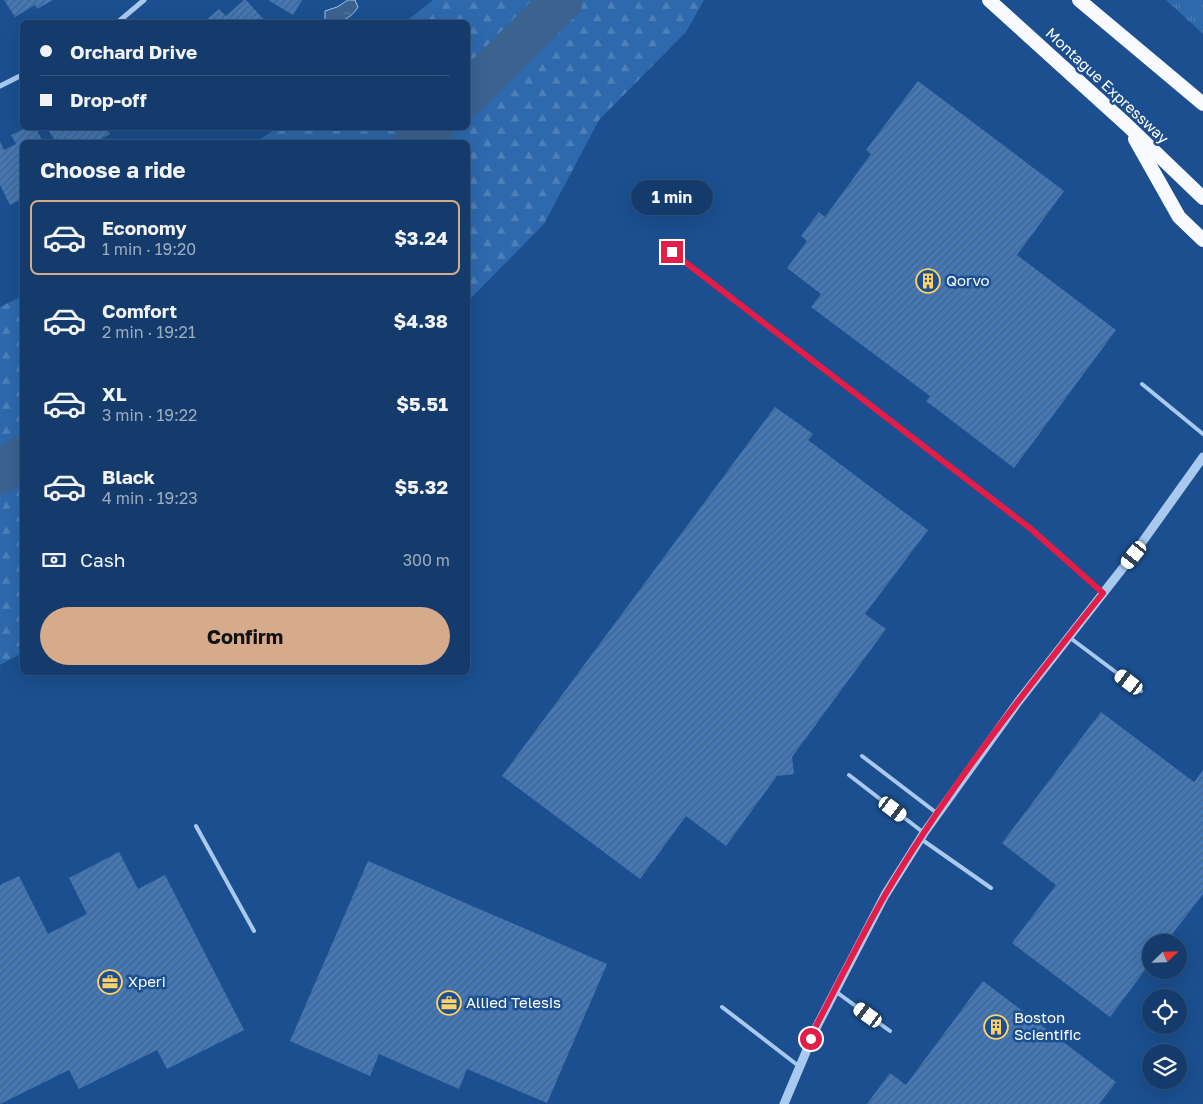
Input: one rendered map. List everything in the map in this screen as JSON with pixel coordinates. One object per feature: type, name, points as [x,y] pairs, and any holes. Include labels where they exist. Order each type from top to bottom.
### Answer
[{"type":"highway","name":"Montague Expressway","points":[[989,0],[1127,125],[1203,198]]},
{"type":"highway","points":[[1079,0],[1203,104]]},
{"type":"highway","points":[[1127,125],[1179,217],[1203,240]]},
{"type":"street","points":[[120,20],[144,0]]},
{"type":"street","points":[[0,86],[20,76]]},
{"type":"street","points":[[784,1104],[816,1026],[885,895],[923,836],[1018,702],[1134,555],[1202,460]]},
{"type":"lane","points":[[672,252],[1031,529],[1103,593]]},
{"type":"lane","points":[[1142,384],[1203,434]]},
{"type":"lane","points":[[1068,637],[1141,691]]},
{"type":"lane","points":[[862,756],[938,814]]},
{"type":"lane","points":[[849,775],[923,836],[991,888]]},
{"type":"lane","points":[[196,826],[254,931]]},
{"type":"lane","points":[[835,991],[890,1031]]},
{"type":"lane","points":[[722,1007],[800,1066]]},
{"type":"green space","points":[[433,0],[704,0],[686,32],[599,120],[544,224],[470,299],[470,140],[259,140],[274,130],[470,130],[470,20],[408,20]]},
{"type":"green space","points":[[1166,0],[1203,0],[1203,34]]},
{"type":"green space","points":[[20,297],[20,654],[0,665],[0,307]]},
{"type":"water","points":[[348,0],[355,0],[358,7],[348,18],[325,20],[325,11],[337,7]]},
{"type":"building","points":[[4,0],[53,0],[37,9],[35,5],[15,17]]},
{"type":"building","points":[[246,0],[264,20],[206,20],[219,9],[226,16]]},
{"type":"building","points":[[268,0],[302,0],[293,15]]},
{"type":"building","name":"Qorvo","points":[[918,81],[1064,191],[1017,255],[1116,330],[1014,468],[926,401],[930,396],[811,307],[821,294],[787,268],[807,241],[801,236],[819,212],[825,217],[871,154],[866,150]]},
{"type":"building","points":[[22,130],[37,130],[42,140],[20,140],[20,200],[10,205],[0,185],[0,141],[4,150],[16,144],[11,135]]},
{"type":"building","points":[[48,130],[107,130],[110,134],[99,140],[55,140]]},
{"type":"building","points":[[775,407],[813,434],[808,440],[928,530],[865,614],[886,629],[792,757],[794,774],[777,776],[726,846],[686,816],[640,879],[502,776]]},
{"type":"building","points":[[1101,712],[1194,782],[1203,770],[1203,894],[1172,934],[1142,934],[1142,974],[1110,1017],[1012,943],[1056,885],[1002,843]]},
{"type":"building","name":"Xperi","points":[[119,852],[138,889],[165,875],[244,1030],[167,1069],[157,1050],[79,1089],[69,1070],[0,1104],[0,885],[19,876],[48,934],[87,914],[69,878]]},
{"type":"building","name":"Allied Telesis","points":[[368,861],[607,964],[547,1103],[467,1069],[459,1089],[379,1054],[370,1076],[290,1041]]},
{"type":"building","name":"Boston Scientific","points":[[983,981],[1116,1082],[1099,1104],[867,1104],[890,1073],[906,1085]]},
{"type":"waterway","points":[[470,92],[562,0]]},
{"type":"waterway","points":[[418,140],[430,130]]},
{"type":"waterway","points":[[0,473],[20,458]]},
{"type":"place","name":"Qorvo","points":[[928,281]]},
{"type":"place","name":"Xperi","points":[[110,982]]},
{"type":"place","name":"Allied Telesis","points":[[449,1003]]},
{"type":"place","name":"Boston Scientific","points":[[996,1027]]},
{"type":"route","points":[[672,252],[1031,529],[1103,593],[1018,702],[924,833],[885,895],[811,1039]]}]
